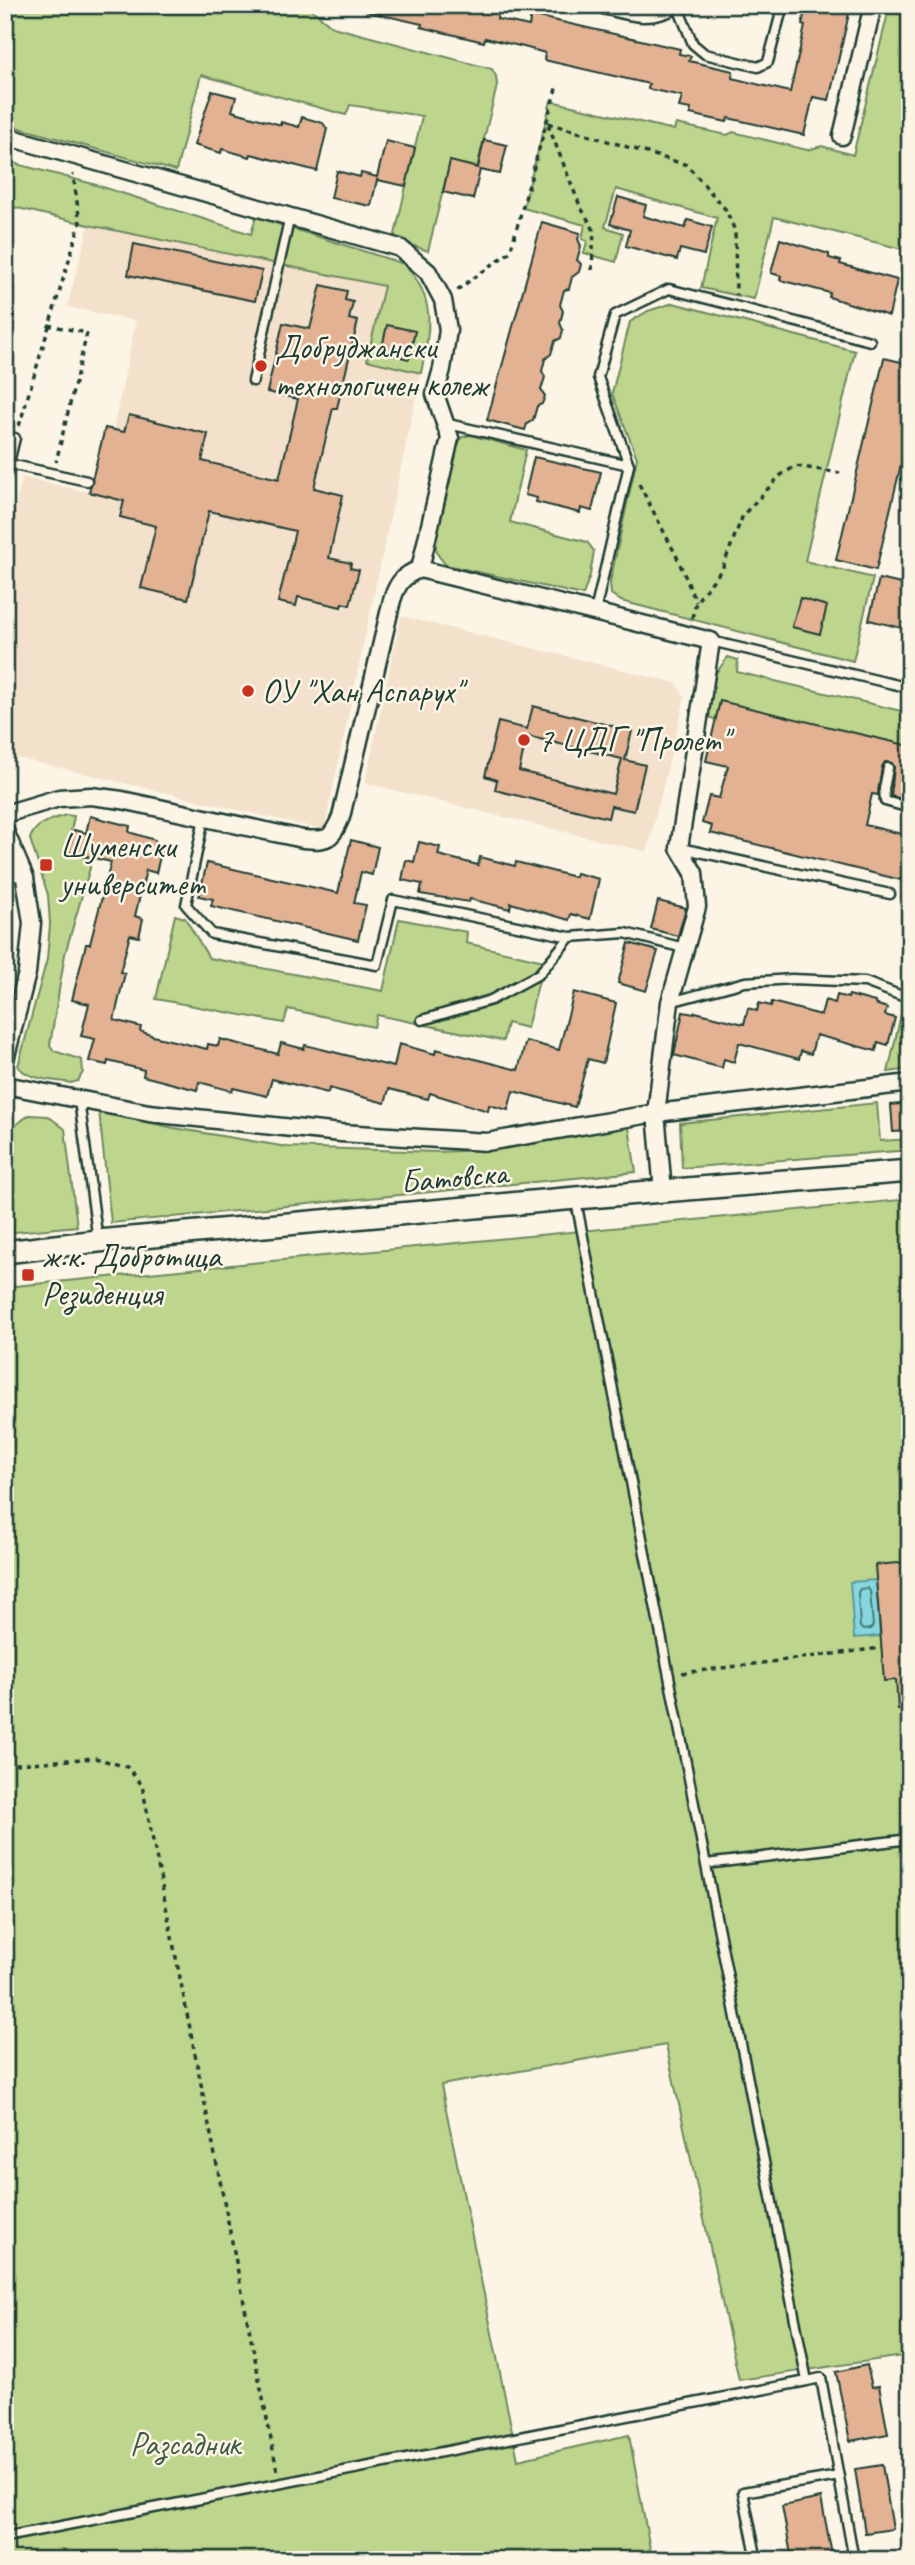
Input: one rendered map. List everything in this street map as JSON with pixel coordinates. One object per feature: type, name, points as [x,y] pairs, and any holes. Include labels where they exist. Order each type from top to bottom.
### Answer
[{"type":"street","points":[[604,5],[643,15],[663,12],[676,5]]},
{"type":"street","points":[[842,136],[873,5]]},
{"type":"street","points":[[5,136],[400,248],[428,272],[443,300],[448,330],[435,394],[450,438],[420,569]]},
{"type":"street","points":[[5,814],[59,798],[91,796],[323,841],[334,834],[341,817],[397,584],[409,573],[420,569],[711,641],[679,848],[694,873],[697,907],[670,1002],[656,1113],[663,1191]]},
{"type":"street","points":[[5,831],[25,878],[33,923],[27,972],[5,1060]]},
{"type":"street","points":[[5,1086],[149,1113],[341,1132],[486,1142],[656,1113],[910,1083]]},
{"type":"street","name":"Батовска","points":[[5,1252],[98,1241],[576,1198],[910,1171]]},
{"type":"lane","points":[[676,5],[693,44],[705,54],[758,67],[768,62],[783,5]]},
{"type":"lane","points":[[253,381],[290,216]]},
{"type":"lane","points":[[595,612],[629,466],[598,377],[615,315],[669,289],[870,341]]},
{"type":"lane","points":[[444,423],[629,466]]},
{"type":"lane","points":[[5,436],[15,438],[5,479]]},
{"type":"lane","points":[[9,464],[86,481]]},
{"type":"lane","points":[[711,641],[910,688]]},
{"type":"lane","points":[[888,768],[885,801],[910,808]]},
{"type":"lane","points":[[204,818],[186,905],[212,934],[377,965],[393,900],[570,937],[625,933],[684,948]]},
{"type":"lane","points":[[679,848],[890,894]]},
{"type":"lane","points":[[5,874],[25,878]]},
{"type":"lane","points":[[422,1020],[491,1000],[539,974],[570,937]]},
{"type":"lane","points":[[670,1002],[745,982],[792,979],[865,982],[910,999]]},
{"type":"lane","points":[[79,1100],[98,1241]]},
{"type":"lane","points":[[576,1198],[807,2381]]},
{"type":"lane","points":[[706,1864],[910,1839]]},
{"type":"lane","points":[[5,2537],[821,2378],[854,2560]]},
{"type":"lane","points":[[757,2560],[743,2491],[839,2476]]},
{"type":"path","points":[[443,300],[510,253],[557,85]]},
{"type":"path","points":[[548,123],[580,206],[594,230],[592,270]]},
{"type":"path","points":[[548,123],[687,165],[726,210],[735,231],[736,306]]},
{"type":"path","points":[[15,438],[80,223],[72,178],[75,156]]},
{"type":"path","points":[[48,325],[87,333],[54,474]]},
{"type":"path","points":[[629,466],[677,557],[696,602]]},
{"type":"path","points":[[688,635],[696,602],[722,569],[743,515],[780,475],[796,466],[840,473]]},
{"type":"path","points":[[669,1675],[881,1648]]},
{"type":"path","points":[[5,1765],[94,1758],[127,1767],[142,1785],[280,2484]]},
{"type":"shaded area","points":[[89,225],[384,286],[368,360],[421,373],[324,830],[5,755],[5,555],[22,477],[109,497],[113,430],[136,321],[67,307]]},
{"type":"shaded area","name":"7 ЦДГ \"Пролет\"","points":[[401,616],[676,683],[685,697],[647,852],[365,783]]},
{"type":"green space","points":[[5,5],[313,5],[312,10],[333,27],[492,69],[497,86],[477,167],[450,162],[428,251],[394,239],[422,116],[350,105],[346,115],[201,75],[176,171],[5,124]]},
{"type":"green space","points":[[890,5],[910,5],[910,251],[774,217],[754,299],[701,288],[717,218],[616,189],[605,227],[623,233],[616,262],[584,253],[587,241],[582,239],[585,225],[523,208],[551,101],[674,130],[676,124],[727,135],[733,132],[807,150],[822,146],[853,155]]},
{"type":"green space","points":[[5,161],[93,184],[251,234],[256,217],[404,264],[422,289],[426,302],[428,329],[421,373],[367,360],[384,286],[5,205]]},
{"type":"green space","points":[[673,303],[855,351],[805,561],[873,578],[853,661],[621,601],[611,594],[610,582],[637,458],[612,393],[630,322],[648,311]]},
{"type":"green space","points":[[471,435],[526,450],[510,522],[587,542],[594,551],[583,595],[446,565],[438,555],[435,544],[458,444],[462,437]]},
{"type":"green space","points":[[728,657],[738,660],[737,672],[910,713],[910,746],[720,702],[716,720],[706,716],[716,673]]},
{"type":"green space","points":[[66,815],[74,816],[67,851],[89,859],[90,868],[65,954],[50,1045],[54,1051],[82,1060],[83,1072],[78,1081],[71,1083],[35,1077],[18,1066],[47,959],[50,924],[48,895],[30,839],[40,826]]},
{"type":"green space","points":[[175,915],[185,918],[209,958],[383,991],[399,919],[467,932],[466,943],[544,961],[527,1028],[507,1023],[503,1041],[377,1015],[374,1027],[288,1009],[284,1023],[156,999]]},
{"type":"green space","points":[[902,1010],[910,1015],[910,1069],[888,1072]]},
{"type":"green space","points":[[877,1103],[880,1141],[910,1139],[910,1150],[682,1168],[680,1123]]},
{"type":"green space","points":[[99,1111],[174,1128],[287,1147],[437,1152],[503,1149],[629,1127],[636,1172],[111,1223]]},
{"type":"green space","points":[[29,1115],[48,1116],[65,1129],[77,1226],[5,1233],[5,1139],[12,1128]]},
{"type":"green space","name":"Разсадник","points":[[910,1199],[910,2355],[739,2380],[666,2045],[441,2085],[518,2460],[629,2435],[652,2560],[5,2560],[5,1287]]},
{"type":"water","points":[[876,1580],[880,1636],[854,1638],[850,1582]]},
{"type":"building","points":[[370,5],[500,5],[497,19],[529,26],[531,15],[680,49],[679,54],[691,56],[689,61],[733,71],[732,78],[790,92],[805,26],[802,25],[806,5],[851,5],[829,100],[813,97],[804,135],[728,118],[727,122],[690,114],[691,109],[679,107],[682,96],[648,89],[649,84],[544,60],[545,53],[524,47],[485,38],[484,42],[421,27],[422,24],[369,12]]},
{"type":"building","points":[[212,91],[236,97],[232,111],[281,125],[281,122],[299,127],[302,117],[323,123],[327,129],[317,171],[251,154],[250,157],[222,149],[221,153],[194,145]]},
{"type":"building","points":[[484,140],[507,145],[500,174],[480,170],[473,199],[443,192],[450,161],[478,168]]},
{"type":"building","points":[[386,141],[415,148],[406,186],[377,180],[371,206],[331,198],[337,171],[360,177],[361,173],[377,177]]},
{"type":"building","points":[[618,197],[646,205],[643,216],[685,228],[688,220],[712,227],[704,255],[680,249],[677,260],[626,246],[630,230],[610,224]]},
{"type":"building","points":[[542,222],[580,233],[578,239],[581,246],[577,260],[581,264],[579,272],[572,277],[569,289],[564,290],[560,305],[563,311],[560,323],[563,330],[561,338],[555,341],[551,354],[545,359],[542,371],[545,377],[541,390],[545,396],[525,430],[487,420]]},
{"type":"building","points":[[780,239],[829,254],[829,258],[841,261],[840,264],[897,280],[889,316],[829,297],[830,293],[780,280],[781,276],[771,273]]},
{"type":"building","points":[[134,244],[262,271],[255,301],[128,275]]},
{"type":"building","points":[[321,285],[347,291],[345,300],[353,302],[349,319],[358,321],[314,488],[343,495],[329,558],[351,563],[350,568],[359,570],[350,605],[342,603],[341,607],[298,597],[296,606],[278,602],[295,531],[209,511],[188,599],[141,588],[156,526],[120,517],[124,501],[89,492],[105,428],[124,432],[129,415],[208,434],[202,461],[279,479],[298,399],[267,392],[283,323],[310,329]]},
{"type":"building","points":[[387,325],[415,331],[409,359],[381,352]]},
{"type":"building","points":[[884,358],[910,364],[910,436],[908,435],[876,570],[836,560]]},
{"type":"building","points":[[534,457],[601,472],[592,511],[581,508],[580,513],[536,502],[537,498],[525,495]]},
{"type":"building","points":[[879,579],[910,586],[910,630],[869,620]]},
{"type":"building","points":[[800,598],[827,606],[820,634],[792,627]]},
{"type":"building","points":[[720,701],[910,746],[910,801],[891,796],[894,767],[892,763],[885,762],[878,795],[872,794],[865,825],[910,836],[910,873],[903,871],[901,880],[710,833],[712,826],[702,823],[709,796],[719,798],[728,766],[706,761]]},
{"type":"building","points":[[533,706],[632,731],[625,760],[645,765],[634,811],[611,806],[608,818],[495,790],[497,780],[485,776],[498,722],[527,729]],"holes":[[[527,736],[622,759],[613,794],[519,771]]]},
{"type":"building","points":[[90,816],[130,826],[129,832],[155,840],[161,852],[156,873],[146,870],[135,916],[143,919],[139,937],[130,935],[120,972],[125,973],[114,1020],[141,1027],[140,1031],[153,1036],[207,1049],[208,1044],[218,1046],[220,1039],[278,1054],[281,1043],[304,1049],[305,1045],[394,1067],[399,1044],[435,1054],[436,1049],[518,1070],[526,1041],[559,1050],[574,992],[616,1003],[603,1063],[588,1059],[575,1107],[513,1091],[508,1110],[489,1105],[488,1111],[430,1093],[428,1099],[389,1089],[385,1103],[329,1088],[328,1093],[272,1079],[267,1096],[233,1088],[232,1091],[199,1082],[197,1090],[143,1076],[144,1070],[108,1061],[107,1065],[89,1061],[95,1039],[81,1036],[89,1004],[72,1000],[111,862],[68,852],[74,830],[86,833]]},
{"type":"building","points":[[351,840],[378,847],[372,875],[361,872],[354,903],[366,905],[358,940],[211,906],[213,899],[199,896],[207,863],[338,893]]},
{"type":"building","points":[[419,842],[440,847],[438,855],[478,865],[480,857],[515,866],[516,862],[575,877],[576,873],[599,879],[590,919],[571,914],[569,920],[511,903],[510,909],[470,899],[469,902],[420,894],[422,884],[402,880],[406,860],[414,862]]},
{"type":"building","points":[[658,901],[686,908],[678,936],[651,929]]},
{"type":"building","points":[[629,943],[658,951],[646,991],[618,983]]},
{"type":"building","points":[[837,995],[848,998],[849,995],[887,1008],[885,1015],[895,1018],[888,1045],[878,1042],[876,1051],[816,1035],[811,1054],[801,1051],[799,1059],[739,1043],[734,1062],[724,1059],[722,1068],[674,1055],[683,1012],[695,1012],[744,1024],[748,1008],[757,1011],[759,1003],[771,1006],[772,1002],[821,1015],[825,1000],[835,1003]]},
{"type":"building","points":[[910,1103],[910,1131],[893,1132],[891,1105]]},
{"type":"building","points":[[910,1562],[910,1710],[898,1710],[896,1680],[884,1681],[875,1565]]},
{"type":"building","points":[[867,2365],[872,2387],[879,2386],[888,2434],[850,2441],[836,2372]]},
{"type":"building","points":[[882,2465],[893,2529],[865,2533],[855,2469]]},
{"type":"building","points":[[821,2498],[833,2560],[792,2560],[782,2506]]},
{"type":"place","name":"Добруджански технологичен колеж","points":[[261,366]]},
{"type":"place","name":"ОУ \"Хан Аспарух\"","points":[[248,691]]},
{"type":"place","name":"7 ЦДГ \"Пролет\"","points":[[524,740]]},
{"type":"place","name":"Шуменски университет","points":[[46,865]]},
{"type":"place","name":"ж.к. Добротица Резиденция","points":[[28,1275]]}]
